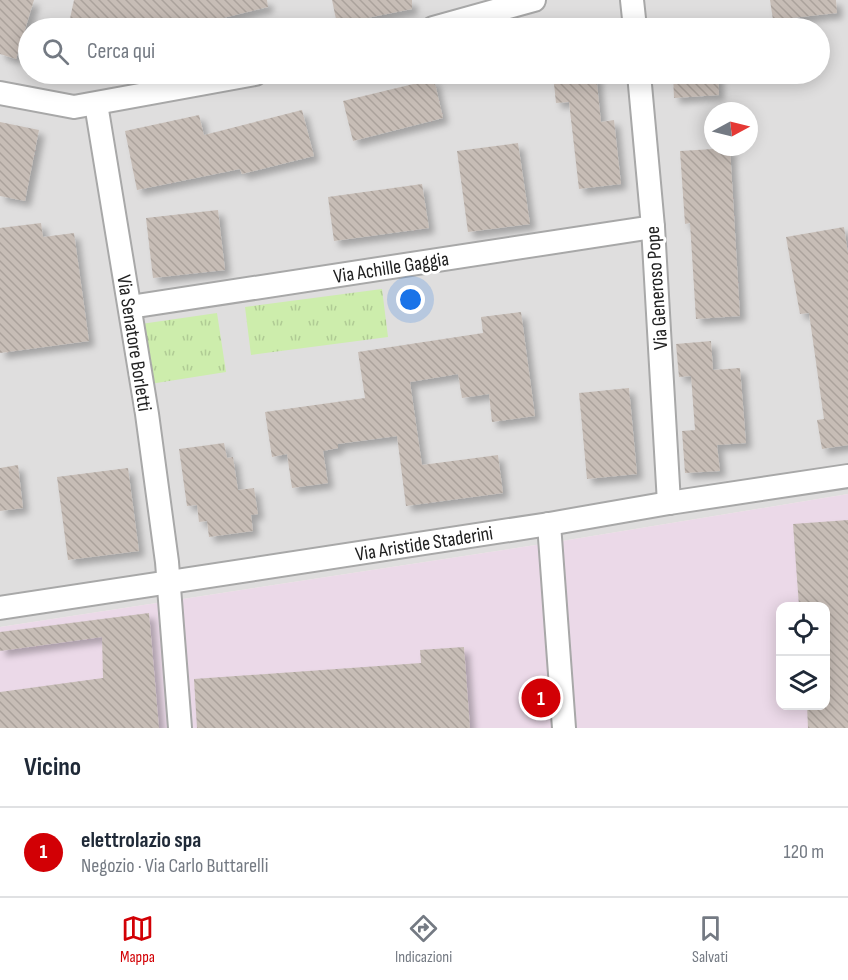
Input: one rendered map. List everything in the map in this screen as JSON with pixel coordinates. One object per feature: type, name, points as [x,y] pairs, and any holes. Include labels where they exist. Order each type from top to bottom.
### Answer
[{"type":"street","points":[[470,18],[534,0]]},
{"type":"street","points":[[632,0],[634,18]]},
{"type":"street","points":[[0,93],[74,107],[202,84]]},
{"type":"street","name":"Via Generoso Pope","points":[[640,84],[653,227],[669,503]]},
{"type":"street","name":"Via Senatore Borletti","points":[[96,104],[130,308],[170,583],[180,728]]},
{"type":"street","name":"Via Achille Gaggia","points":[[130,308],[653,227]]},
{"type":"street","name":"Via Aristide Staderini","points":[[0,608],[848,476]]},
{"type":"street","points":[[549,524],[564,728]]},
{"type":"shaded area","points":[[0,0],[848,0],[848,494],[568,540],[0,627]]},
{"type":"shaded area","points":[[848,494],[848,728],[0,728],[0,627],[568,540]]},
{"type":"green space","points":[[382,289],[388,337],[251,355],[245,307]]},
{"type":"green space","points":[[217,313],[226,372],[150,384],[141,324]]},
{"type":"building","points":[[0,0],[34,0],[29,18],[18,18],[16,59],[0,54]]},
{"type":"building","points":[[74,0],[267,0],[268,7],[223,18],[70,18]]},
{"type":"building","points":[[332,0],[412,0],[412,9],[367,18],[336,18]]},
{"type":"building","points":[[770,0],[836,0],[837,13],[773,18]]},
{"type":"building","points":[[413,84],[435,84],[443,118],[353,141],[343,101]]},
{"type":"building","points":[[554,84],[597,84],[601,122],[614,120],[621,184],[579,189],[569,102],[556,103]]},
{"type":"building","points":[[673,84],[718,84],[719,95],[674,98]]},
{"type":"building","points":[[302,110],[314,156],[242,174],[240,169],[137,190],[125,131],[199,115],[204,135]]},
{"type":"building","points":[[0,122],[39,130],[25,201],[0,196]]},
{"type":"building","points":[[518,143],[530,224],[468,232],[457,151]]},
{"type":"building","points":[[704,150],[704,156],[730,156],[740,316],[696,319],[690,223],[685,224],[680,151]]},
{"type":"building","points":[[422,184],[429,228],[334,241],[328,197]]},
{"type":"building","points":[[218,210],[225,270],[153,278],[146,218]]},
{"type":"building","points":[[41,223],[43,237],[74,233],[89,341],[0,353],[0,228]]},
{"type":"building","points":[[844,227],[848,254],[848,445],[822,449],[817,420],[824,419],[809,313],[800,314],[786,237]]},
{"type":"building","points":[[521,312],[535,416],[492,422],[489,394],[462,398],[458,374],[410,382],[422,465],[498,455],[503,493],[406,506],[397,436],[338,444],[338,448],[323,451],[328,483],[292,488],[287,454],[272,457],[265,412],[365,398],[358,352],[483,333],[481,317]]},
{"type":"building","points":[[711,341],[713,370],[740,368],[746,443],[717,445],[720,471],[685,473],[682,431],[695,430],[691,376],[679,377],[676,344]]},
{"type":"building","points":[[629,388],[637,474],[587,479],[579,393]]},
{"type":"building","points":[[224,443],[227,458],[233,457],[238,490],[254,488],[258,514],[251,515],[253,531],[209,537],[207,521],[199,522],[197,505],[187,506],[179,449]]},
{"type":"building","points":[[18,465],[23,508],[0,511],[0,468]]},
{"type":"building","points":[[128,468],[139,551],[68,560],[57,477]]},
{"type":"building","points":[[848,520],[848,728],[808,728],[807,710],[830,710],[830,602],[799,602],[793,524]]},
{"type":"building","points":[[149,613],[159,728],[0,728],[0,692],[103,678],[102,637],[0,651],[0,632]]},
{"type":"building","points":[[464,647],[470,728],[197,728],[194,679],[421,663],[420,650]]},
{"type":"place","name":"elettrolazio spa","points":[[541,698]]}]
